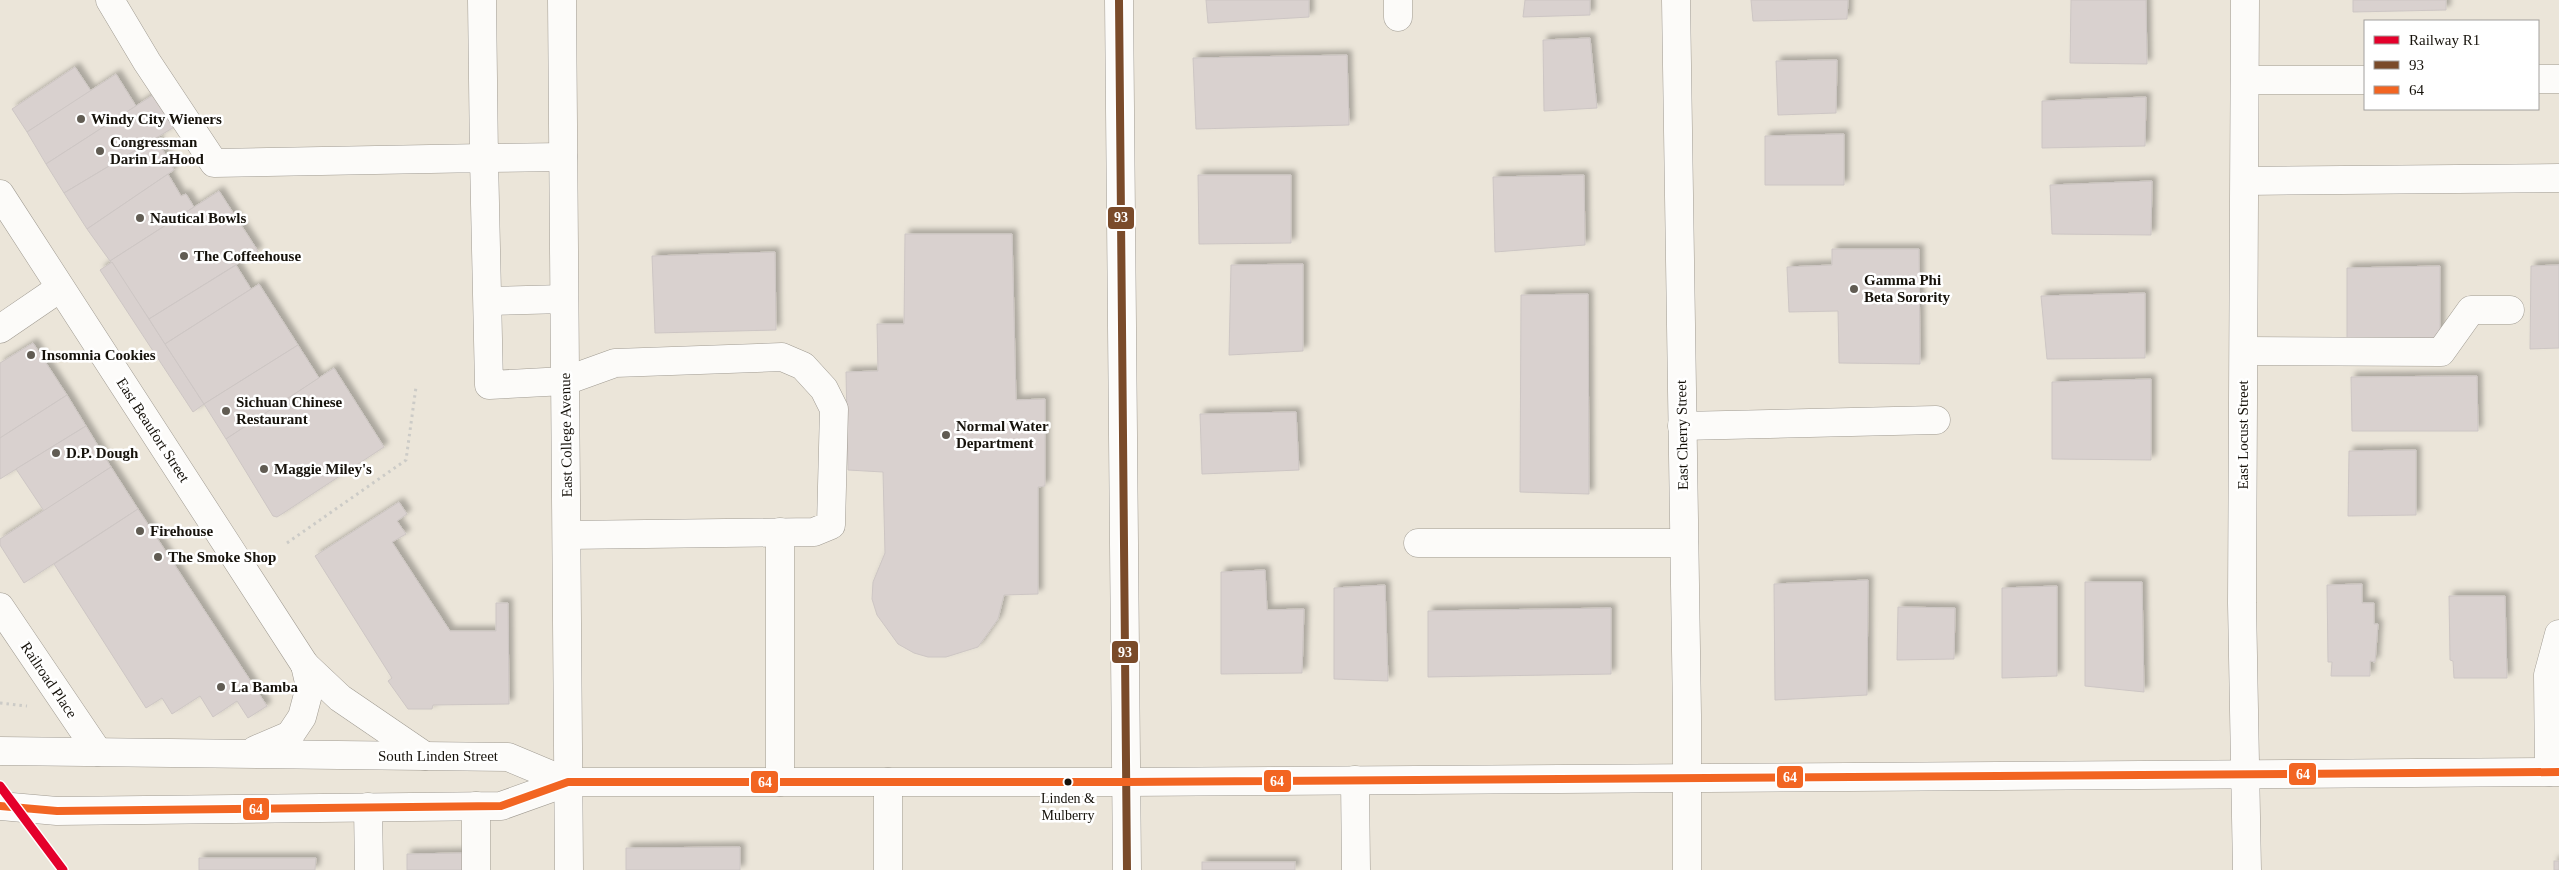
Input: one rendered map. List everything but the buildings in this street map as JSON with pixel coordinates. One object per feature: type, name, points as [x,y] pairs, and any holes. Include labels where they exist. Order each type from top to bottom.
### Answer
[{"type":"main road","points":[[110,0],[147,62],[214,162],[563,157]]},
{"type":"main road","points":[[482,0],[489,385],[566,381],[615,363],[782,357],[803,366],[824,389],[834,409],[831,525],[814,532],[567,535]]},
{"type":"main road","name":"East College Avenue","points":[[562,0],[569,870]]},
{"type":"main road","points":[[1119,0],[1127,870]]},
{"type":"main road","name":"East Cherry Street","points":[[1676,0],[1688,778],[1687,870]]},
{"type":"main road","name":"East Locust Street","points":[[2245,0],[2242,603],[2248,870]]},
{"type":"main road","points":[[2539,79],[2559,78]]},
{"type":"main road","points":[[2245,80],[2364,80]]},
{"type":"main road","points":[[2245,180],[2559,178]]},
{"type":"main road","name":"East Beaufort Street","points":[[0,194],[305,665]]},
{"type":"main road","points":[[0,329],[60,288]]},
{"type":"main road","points":[[488,301],[564,299]]},
{"type":"main road","points":[[2244,351],[2441,352],[2470,310],[2510,310]]},
{"type":"main road","points":[[1682,426],[1936,420]]},
{"type":"main road","points":[[780,532],[780,782]]},
{"type":"main road","points":[[1418,543],[1684,543]]},
{"type":"main road","name":"Railroad Place","points":[[0,607],[98,752]]},
{"type":"main road","points":[[0,806],[57,811],[501,806],[568,782],[1126,782],[2554,772],[2548,675],[2559,634]]},
{"type":"main road","points":[[246,754],[290,735],[302,717],[310,687],[305,665]]},
{"type":"main road","points":[[305,665],[340,698],[425,756]]},
{"type":"main road","name":"South Linden Street","points":[[0,751],[508,757],[568,782]]},
{"type":"main road","points":[[1355,780],[1356,870]]},
{"type":"main road","points":[[888,782],[888,870]]},
{"type":"main road","points":[[476,806],[476,870]]},
{"type":"main road","points":[[368,807],[369,870]]},
{"type":"path","points":[[287,542],[406,460],[416,387]]},
{"type":"rail line","name":"R1","points":[[0,786],[63,870]]},
{"type":"transit line","name":"93","points":[[1119,0],[1127,870]]},
{"type":"transit line","name":"64","points":[[0,806],[57,811],[501,806],[568,782],[1126,782],[2559,772]]},
{"type":"place","name":"Windy City Wieners","points":[[81,119]]},
{"type":"place","name":"Congressman Darin LaHood","points":[[100,151]]},
{"type":"place","name":"Nautical Bowls","points":[[140,218]]},
{"type":"place","name":"The Coffeehouse","points":[[184,256]]},
{"type":"place","name":"Gamma Phi Beta Sorority","points":[[1854,289]]},
{"type":"place","name":"Insomnia Cookies","points":[[31,355]]},
{"type":"place","name":"Sichuan Chinese Restaurant","points":[[226,411]]},
{"type":"place","name":"Normal Water Department","points":[[946,435]]},
{"type":"place","name":"D.P. Dough","points":[[56,453]]},
{"type":"place","name":"Maggie Miley's","points":[[264,469]]},
{"type":"place","name":"Firehouse","points":[[140,531]]},
{"type":"place","name":"The Smoke Shop","points":[[158,557]]},
{"type":"place","name":"La Bamba","points":[[221,687]]},
{"type":"place","name":"Linden & Mulberry","points":[[1068,782]]}]
